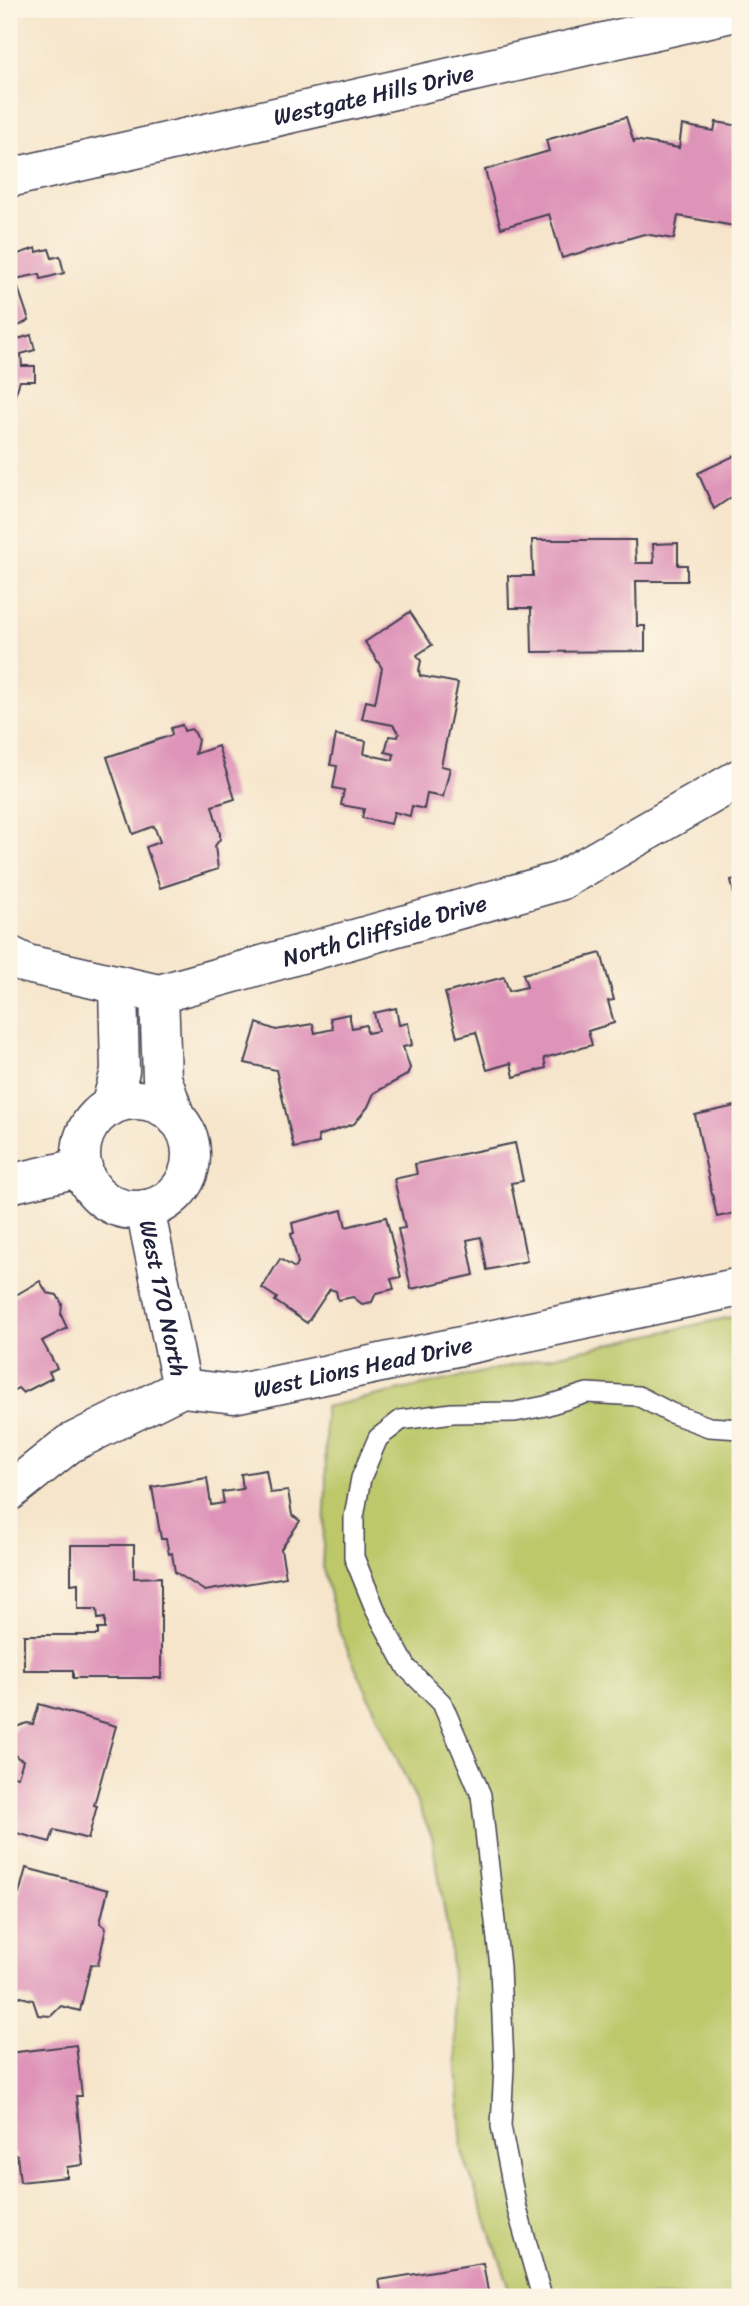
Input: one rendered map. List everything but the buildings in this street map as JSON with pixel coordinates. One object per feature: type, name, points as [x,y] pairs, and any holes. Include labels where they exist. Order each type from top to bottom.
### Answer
[{"type":"street","name":"Westgate Hills Drive","points":[[9,178],[740,11]]},
{"type":"street","name":"North Cliffside Drive","points":[[9,955],[27,964],[159,994],[560,881],[740,778]]},
{"type":"street","points":[[110,1107],[120,1071],[118,985]]},
{"type":"street","points":[[159,994],[162,1078],[176,1118]]},
{"type":"street","points":[[127,1101],[145,1101],[161,1106],[176,1118],[187,1133],[191,1151],[190,1170],[182,1187],[169,1200],[152,1209],[134,1211],[116,1206],[100,1197],[89,1184],[83,1167],[82,1149],[87,1132],[96,1117],[110,1107],[127,1101]]},
{"type":"street","points":[[9,1184],[83,1167]]},
{"type":"street","name":"West 170 North","points":[[145,1209],[182,1388]]},
{"type":"street","name":"West Lions Head Drive","points":[[182,1388],[234,1394],[740,1287]]},
{"type":"street","points":[[9,1492],[69,1444],[182,1388]]},
{"type":"lane","points":[[542,2297],[517,2209],[501,2126],[504,2066],[500,1967],[481,1795],[442,1703],[407,1668],[376,1611],[354,1557],[354,1517],[361,1478],[378,1438],[401,1420],[452,1413],[515,1412],[587,1393],[638,1396],[671,1413],[709,1427],[740,1429]]},
{"type":"green space","points":[[740,1315],[740,2297],[513,2297],[462,2152],[450,1945],[432,1836],[340,1633],[322,1566],[326,1491],[325,1407]]}]
